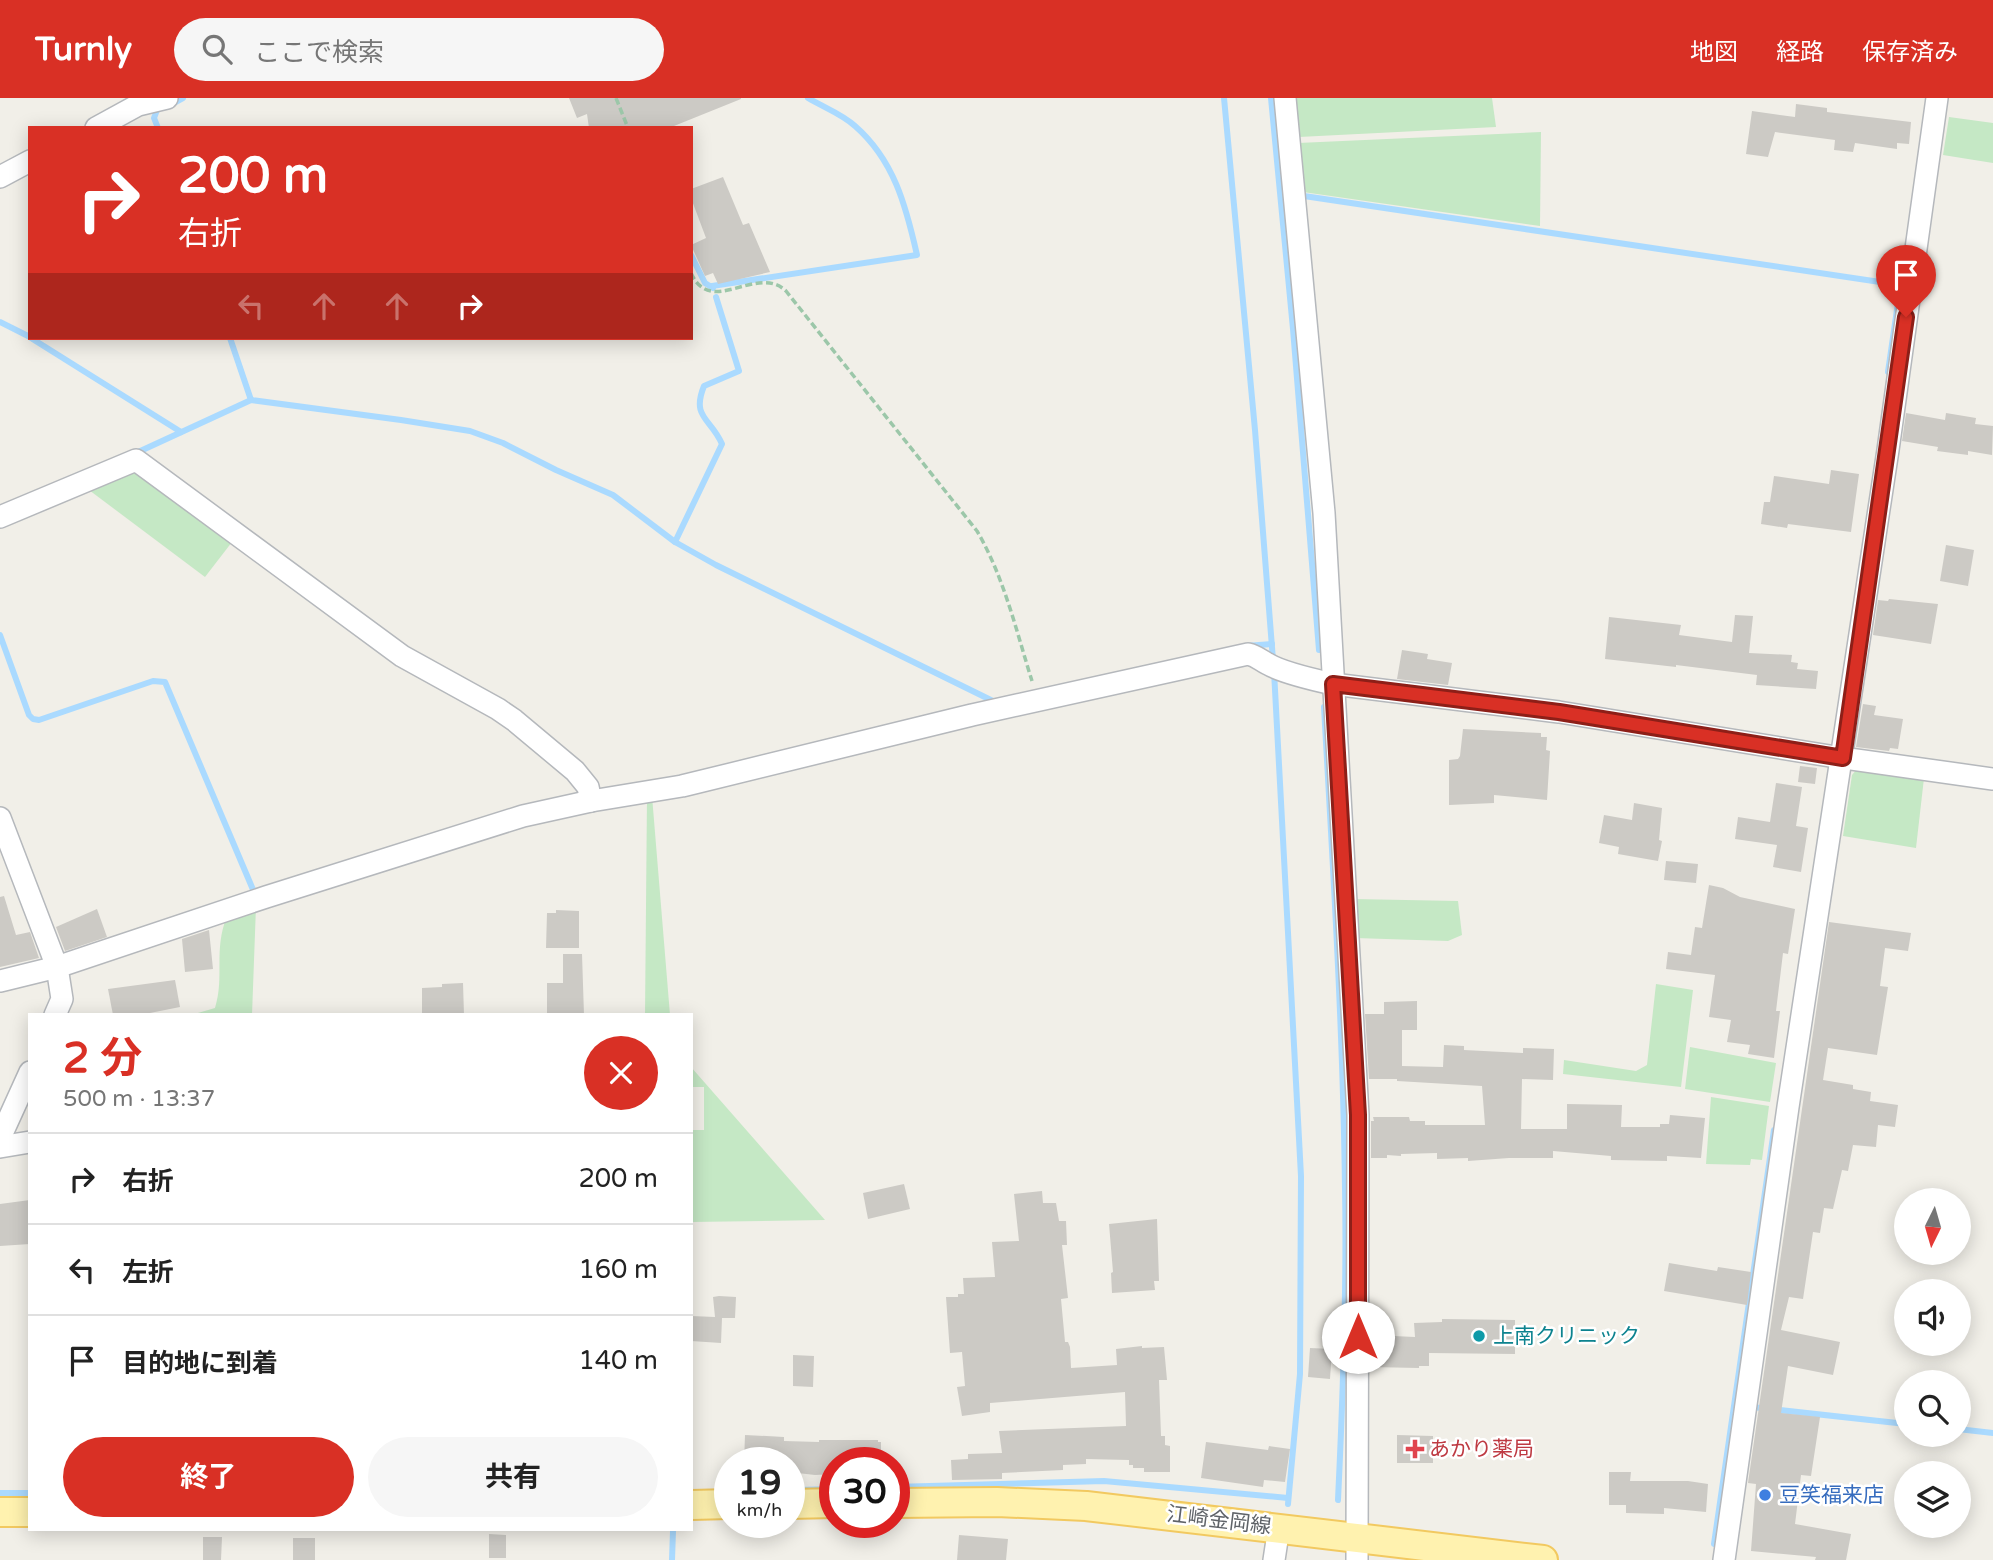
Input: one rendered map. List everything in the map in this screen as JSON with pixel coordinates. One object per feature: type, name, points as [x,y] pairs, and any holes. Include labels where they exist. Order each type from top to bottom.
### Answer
[{"type":"main road","name":"江崎金岡線","points":[[910,1503],[997,1502],[1086,1506],[1279,1527],[1357,1548],[1543,1560]]},
{"type":"main road","points":[[693,1505],[714,1504]]},
{"type":"main road","points":[[0,1512],[28,1512]]},
{"type":"street","points":[[1286,98],[1324,513],[1358,1115],[1357,1548]]},
{"type":"street","points":[[1724,1560],[1836,757],[1937,98]]},
{"type":"street","points":[[100,126],[150,101]]},
{"type":"street","points":[[0,177],[28,163]]},
{"type":"street","points":[[0,517],[136,460],[402,656],[498,709],[575,771],[590,794]]},
{"type":"street","points":[[0,981],[590,794],[682,786],[972,715],[1248,654],[1273,666],[1333,684],[1559,712],[1836,757],[1993,779]]},
{"type":"street","points":[[0,817],[55,964],[62,999],[56,1013]]},
{"type":"street","points":[[28,1077],[1,1139],[28,1142]]},
{"type":"street","points":[[1274,1560],[1279,1527]]},
{"type":"path","points":[[616,98],[627,126]]},
{"type":"path","points":[[693,275],[701,288],[709,291],[774,282],[786,291],[976,531],[999,575],[1035,691]]},
{"type":"green space","points":[[1296,98],[1492,98],[1496,127],[1299,137]]},
{"type":"green space","points":[[1949,117],[1993,123],[1993,163],[1943,155]]},
{"type":"green space","points":[[1541,132],[1540,226],[1303,192],[1298,143]]},
{"type":"green space","points":[[131,467],[232,542],[205,577],[85,487]]},
{"type":"green space","points":[[1858,768],[1924,778],[1916,848],[1843,836],[1852,775]]},
{"type":"green space","points":[[647,796],[652,796],[670,1013],[645,1013]]},
{"type":"green space","points":[[1353,899],[1458,901],[1462,935],[1448,941],[1355,938]]},
{"type":"green space","points":[[256,906],[252,1013],[198,1013],[215,1008],[221,941],[227,916]]},
{"type":"green space","points":[[1656,984],[1693,990],[1681,1087],[1563,1074],[1564,1060],[1636,1071],[1647,1065]]},
{"type":"green space","points":[[1690,1047],[1776,1063],[1770,1102],[1685,1089]]},
{"type":"green space","points":[[693,1069],[825,1220],[693,1222],[693,1130],[704,1130],[704,1087],[693,1087]]},
{"type":"green space","points":[[1711,1097],[1769,1106],[1762,1160],[1751,1159],[1750,1165],[1706,1164]]},
{"type":"building","points":[[569,98],[741,98],[674,126],[589,126],[587,114],[577,118]]},
{"type":"building","points":[[1796,104],[1827,108],[1827,112],[1911,122],[1909,144],[1897,143],[1897,149],[1855,143],[1853,152],[1834,150],[1835,140],[1775,132],[1768,157],[1746,154],[1752,111],[1795,117]]},
{"type":"building","points":[[723,177],[743,225],[749,223],[770,272],[718,284],[713,273],[705,276],[693,249],[693,244],[706,238],[693,203],[693,188]]},
{"type":"building","points":[[1906,413],[1945,420],[1946,413],[1976,418],[1975,424],[1993,426],[1992,455],[1968,451],[1968,455],[1937,451],[1938,447],[1902,441]]},
{"type":"building","points":[[1831,470],[1859,474],[1851,532],[1788,524],[1787,528],[1761,524],[1764,502],[1770,502],[1774,476],[1829,484]]},
{"type":"building","points":[[1946,545],[1974,550],[1968,586],[1940,581]]},
{"type":"building","points":[[1878,600],[1938,604],[1931,644],[1873,635]]},
{"type":"building","points":[[1735,615],[1753,616],[1749,653],[1792,655],[1791,662],[1798,663],[1797,669],[1818,671],[1816,689],[1756,685],[1757,675],[1605,659],[1609,617],[1681,625],[1679,635],[1732,642]]},
{"type":"building","points":[[1402,650],[1428,654],[1427,659],[1452,663],[1448,685],[1397,679]]},
{"type":"building","points":[[1863,704],[1876,706],[1874,715],[1903,719],[1898,749],[1890,748],[1889,751],[1856,747]]},
{"type":"building","points":[[1463,729],[1541,733],[1541,737],[1547,737],[1546,750],[1550,751],[1547,800],[1494,795],[1494,803],[1449,805],[1449,760],[1458,759],[1460,756]]},
{"type":"building","points":[[1800,766],[1817,768],[1815,784],[1798,782]]},
{"type":"building","points":[[1776,783],[1802,787],[1796,826],[1808,828],[1801,872],[1773,867],[1777,845],[1735,839],[1738,817],[1770,822]]},
{"type":"building","points":[[1634,803],[1662,808],[1659,840],[1662,841],[1658,861],[1618,854],[1619,847],[1599,843],[1604,815],[1632,820]]},
{"type":"building","points":[[1666,861],[1698,864],[1696,883],[1664,880]]},
{"type":"building","points":[[1709,885],[1723,888],[1740,897],[1795,909],[1788,954],[1783,953],[1774,1058],[1748,1054],[1750,1045],[1727,1042],[1731,1020],[1709,1017],[1715,975],[1666,969],[1668,952],[1691,955],[1695,927],[1702,928]]},
{"type":"building","points":[[4,896],[16,935],[30,932],[39,958],[0,967],[0,897]]},
{"type":"building","points":[[97,909],[107,937],[65,951],[56,927]]},
{"type":"building","points":[[556,910],[579,911],[579,948],[546,948],[547,913],[556,913]]},
{"type":"building","points":[[1829,922],[1911,933],[1908,951],[1885,948],[1880,986],[1888,987],[1877,1055],[1828,1048],[1823,1080],[1853,1085],[1853,1089],[1871,1092],[1870,1101],[1898,1105],[1895,1127],[1878,1125],[1876,1147],[1853,1145],[1848,1171],[1842,1170],[1833,1209],[1824,1208],[1820,1233],[1813,1232],[1803,1299],[1789,1297],[1781,1330],[1840,1342],[1833,1375],[1788,1366],[1781,1413],[1820,1417],[1811,1476],[1801,1475],[1795,1524],[1851,1534],[1846,1560],[1815,1560],[1816,1557],[1751,1551],[1756,1484],[1748,1483]]},
{"type":"building","points":[[209,930],[213,969],[185,972],[182,939]]},
{"type":"building","points":[[563,954],[582,954],[584,1013],[547,1013],[547,983],[563,983]]},
{"type":"building","points":[[175,980],[180,1007],[150,1013],[113,1013],[108,989]]},
{"type":"building","points":[[463,983],[464,1013],[422,1013],[422,988],[442,987],[442,984]]},
{"type":"building","points":[[1417,1001],[1417,1030],[1402,1030],[1402,1066],[1443,1067],[1444,1045],[1464,1046],[1464,1050],[1523,1053],[1523,1048],[1554,1049],[1553,1080],[1522,1079],[1521,1129],[1567,1129],[1567,1104],[1622,1105],[1621,1127],[1660,1127],[1660,1124],[1669,1124],[1670,1115],[1705,1118],[1701,1158],[1667,1156],[1667,1161],[1611,1160],[1611,1156],[1553,1151],[1553,1158],[1468,1161],[1468,1158],[1437,1159],[1437,1153],[1371,1158],[1373,1117],[1409,1117],[1410,1121],[1425,1121],[1425,1125],[1485,1125],[1482,1086],[1369,1079],[1365,1014],[1384,1014],[1384,1002]]},
{"type":"building","points":[[904,1184],[910,1209],[868,1219],[863,1193]]},
{"type":"building","points":[[1042,1191],[1043,1203],[1056,1203],[1059,1221],[1066,1221],[1067,1245],[1062,1245],[1068,1298],[1061,1299],[1065,1342],[1068,1342],[1070,1347],[1071,1368],[1117,1365],[1116,1349],[1164,1347],[1167,1380],[1159,1380],[1161,1436],[1165,1436],[1165,1445],[1170,1446],[1170,1472],[1144,1472],[1144,1468],[1133,1468],[1133,1465],[1129,1465],[1129,1460],[1086,1459],[1086,1464],[1063,1465],[1063,1470],[1002,1473],[1002,1479],[952,1480],[951,1460],[968,1459],[968,1454],[1002,1453],[999,1431],[1126,1426],[1125,1392],[990,1403],[990,1412],[962,1416],[957,1387],[965,1386],[962,1352],[950,1353],[946,1297],[964,1294],[963,1278],[995,1277],[992,1242],[1019,1241],[1014,1194]]},
{"type":"building","points":[[28,1200],[28,1244],[0,1246],[0,1204]]},
{"type":"building","points":[[1157,1219],[1159,1281],[1154,1281],[1155,1290],[1112,1293],[1109,1224]]},
{"type":"building","points":[[1669,1263],[1717,1271],[1718,1267],[1751,1272],[1747,1305],[1664,1291]]},
{"type":"building","points":[[713,1297],[736,1297],[735,1318],[722,1318],[721,1343],[693,1341],[693,1316],[715,1317]]},
{"type":"building","points":[[1442,1319],[1515,1320],[1515,1354],[1429,1353],[1429,1366],[1371,1367],[1371,1335],[1415,1337],[1414,1323],[1442,1322]]},
{"type":"building","points":[[1310,1348],[1332,1349],[1330,1379],[1308,1377]]},
{"type":"building","points":[[793,1355],[814,1356],[813,1387],[793,1386]]},
{"type":"building","points":[[745,1435],[784,1437],[784,1441],[881,1442],[881,1447],[819,1447],[819,1475],[815,1475],[805,1474],[805,1447],[745,1447]]},
{"type":"building","name":"あかり薬局","points":[[1397,1435],[1433,1436],[1433,1463],[1397,1463]]},
{"type":"building","points":[[1206,1442],[1268,1450],[1269,1446],[1290,1449],[1285,1482],[1264,1480],[1263,1487],[1201,1478]]},
{"type":"building","points":[[1609,1472],[1631,1472],[1630,1481],[1688,1481],[1708,1484],[1706,1512],[1664,1508],[1664,1514],[1626,1513],[1626,1505],[1609,1505]]},
{"type":"building","points":[[489,1534],[506,1535],[506,1558],[489,1558]]},
{"type":"building","points":[[959,1535],[1008,1539],[1006,1560],[957,1560]]},
{"type":"building","points":[[203,1537],[222,1537],[221,1560],[203,1560]]},
{"type":"building","points":[[293,1538],[315,1538],[315,1560],[293,1560]]},
{"type":"waterway","points":[[170,105],[183,98]]},
{"type":"waterway","points":[[712,286],[917,255],[903,202],[880,154],[850,122],[808,98]]},
{"type":"waterway","points":[[1224,98],[1273,660]]},
{"type":"waterway","points":[[1271,98],[1319,650]]},
{"type":"waterway","points":[[157,110],[154,118],[157,126]]},
{"type":"waterway","points":[[1304,196],[1900,285]]},
{"type":"waterway","points":[[693,259],[705,283],[713,288]]},
{"type":"waterway","points":[[1888,372],[1903,268]]},
{"type":"waterway","points":[[716,297],[739,371],[704,386],[701,412],[722,444],[675,542],[716,565],[997,703]]},
{"type":"waterway","points":[[0,322],[28,336]]},
{"type":"waterway","points":[[34,340],[181,432]]},
{"type":"waterway","points":[[231,340],[251,400]]},
{"type":"waterway","points":[[136,453],[251,400],[470,431],[503,443],[613,495],[675,542]]},
{"type":"waterway","points":[[0,635],[29,715],[33,719],[39,720],[153,681],[165,682],[254,892]]},
{"type":"waterway","points":[[1246,646],[1272,644]]},
{"type":"waterway","points":[[1274,671],[1301,1176],[1300,1374],[1288,1504]]},
{"type":"waterway","points":[[1324,707],[1344,1128],[1344,1344],[1338,1500]]},
{"type":"waterway","points":[[1714,1544],[1774,1130]]},
{"type":"waterway","points":[[1752,1407],[1894,1423]]},
{"type":"waterway","points":[[1971,1430],[1993,1433]]},
{"type":"waterway","points":[[910,1487],[1104,1481],[1288,1498]]},
{"type":"waterway","points":[[805,1490],[819,1489]]},
{"type":"waterway","points":[[0,1493],[28,1493]]},
{"type":"waterway","points":[[672,1560],[673,1531]]},
{"type":"place","name":"上南クリニック","points":[[1479,1336]]},
{"type":"place","name":"あかり薬局","points":[[1415,1449]]},
{"type":"place","name":"豆笑福来店","points":[[1765,1495]]},
{"type":"route","points":[[1358,1337],[1358,1115],[1333,684],[1559,712],[1843,758],[1906,317]]}]
